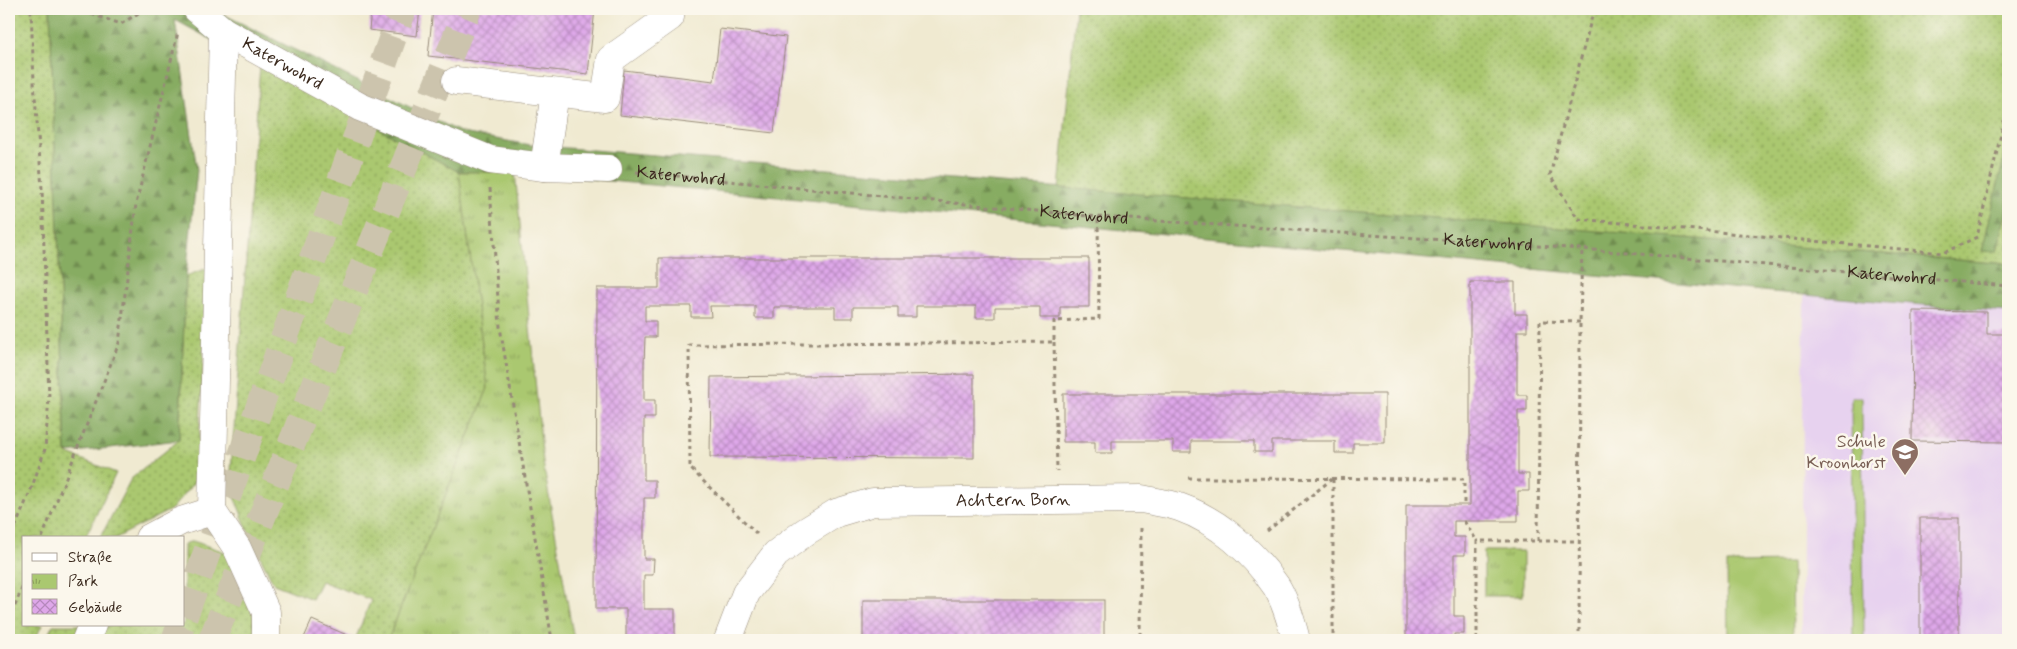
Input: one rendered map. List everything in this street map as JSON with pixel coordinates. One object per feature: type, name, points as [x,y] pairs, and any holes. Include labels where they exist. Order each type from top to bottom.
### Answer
[{"type":"street","points":[[456,81],[605,98],[611,59],[670,17],[671,9]]},
{"type":"street","name":"Katerwohrd","points":[[188,18],[224,31],[360,107],[490,160],[544,166],[608,169]]},
{"type":"street","points":[[224,31],[212,511],[237,548],[266,612],[266,640]]},
{"type":"street","points":[[544,166],[555,93]]},
{"type":"street","name":"Achtern Born","points":[[728,640],[746,593],[776,554],[805,532],[836,513],[873,502],[1142,499],[1179,507],[1213,524],[1245,549],[1277,588],[1293,627],[1296,640]]},
{"type":"street","points":[[154,536],[181,521],[212,511]]},
{"type":"street","points":[[86,640],[92,626]]},
{"type":"path","points":[[9,542],[32,487],[45,449],[49,398],[42,189],[31,9]]},
{"type":"path","points":[[76,9],[121,24],[145,9]]},
{"type":"path","points":[[1594,9],[1550,175],[1578,219],[1943,254],[1977,237],[2008,104]]},
{"type":"path","points":[[43,536],[119,343],[136,204],[188,18]]},
{"type":"path","points":[[490,160],[490,201],[500,327],[552,640]]},
{"type":"path","name":"Katerwohrd","points":[[608,169],[1098,218],[1582,249],[2008,286]]},
{"type":"path","points":[[1057,501],[1054,321],[1099,319],[1098,218]]},
{"type":"path","points":[[1579,640],[1582,249]]},
{"type":"path","points":[[1538,541],[1540,321],[1580,322]]},
{"type":"path","points":[[776,554],[690,468],[689,345],[1054,342]]},
{"type":"path","points":[[1181,478],[1464,480],[1464,506]]},
{"type":"path","points":[[1245,549],[1333,479]]},
{"type":"path","points":[[1333,479],[1333,640]]},
{"type":"path","points":[[1142,499],[1140,634],[1143,640]]},
{"type":"path","points":[[1464,521],[1476,541],[1476,640]]},
{"type":"path","points":[[1476,541],[1579,541]]},
{"type":"path","points":[[9,621],[22,588]]},
{"type":"shaded area","name":"Schule Kroonhorst","points":[[1804,295],[2008,312],[2008,640],[1801,640]]},
{"type":"green space","points":[[9,9],[50,9],[66,453],[116,473],[86,536],[22,536],[22,626],[42,626],[35,640],[9,640]]},
{"type":"green space","points":[[50,9],[219,9],[223,14],[462,133],[530,145],[2008,264],[2008,312],[1804,295],[515,172],[459,172],[175,20],[197,170],[186,276],[179,440],[66,453]]},
{"type":"green space","points":[[1076,9],[2008,9],[2008,264],[1059,189]]},
{"type":"green space","points":[[260,65],[459,172],[488,388],[388,640],[355,640],[371,600],[321,581],[312,599],[274,584],[249,534],[230,485]]},
{"type":"green space","points":[[2008,141],[2008,205],[1997,252],[1982,251]]},
{"type":"green space","points":[[459,172],[515,172],[543,462],[574,640],[388,640],[488,388]]},
{"type":"green space","points":[[208,268],[199,445],[195,481],[172,509],[120,536],[101,536],[131,479],[179,440],[186,276]]},
{"type":"green space","points":[[1851,397],[1862,397],[1864,640],[1853,640]]},
{"type":"green space","points":[[193,541],[225,552],[247,594],[255,627],[255,640],[97,640],[102,626],[185,626],[185,544]]},
{"type":"green space","points":[[1484,551],[1523,551],[1523,596],[1484,596]]},
{"type":"green space","points":[[1792,562],[1793,640],[1728,640],[1727,563]]},
{"type":"green space","points":[[52,626],[80,626],[74,640],[45,640]]},
{"type":"building","points":[[371,9],[420,9],[417,36],[369,30]]},
{"type":"building","points":[[433,9],[595,9],[588,74],[428,56]]},
{"type":"building","points":[[720,29],[786,37],[774,133],[620,115],[624,70],[714,81]]},
{"type":"building","points":[[659,258],[1089,258],[1089,307],[1060,307],[1060,318],[1040,318],[1040,307],[995,307],[995,318],[976,318],[976,306],[916,306],[916,317],[898,317],[898,307],[853,307],[853,318],[835,318],[835,307],[774,307],[774,318],[755,318],[755,306],[710,306],[711,317],[691,317],[691,306],[645,306],[645,321],[656,321],[656,337],[645,337],[644,400],[655,400],[655,418],[644,418],[644,480],[655,480],[655,498],[644,498],[644,559],[654,559],[653,575],[644,575],[644,609],[675,609],[675,640],[626,640],[626,609],[596,609],[597,288],[659,288]]},
{"type":"building","points":[[1470,282],[1515,282],[1515,314],[1527,314],[1527,331],[1517,331],[1517,395],[1527,395],[1527,411],[1518,411],[1518,474],[1529,474],[1529,491],[1518,491],[1518,521],[1454,521],[1454,537],[1465,537],[1465,555],[1454,555],[1454,616],[1464,616],[1464,634],[1454,634],[1454,640],[1406,640],[1406,505],[1470,505]]},
{"type":"building","points":[[1913,311],[1987,312],[1987,334],[2008,334],[2008,442],[1912,441]]},
{"type":"building","points":[[974,374],[974,458],[710,457],[711,377]]},
{"type":"building","points":[[1063,394],[1385,394],[1385,443],[1353,443],[1353,453],[1335,453],[1335,441],[1272,441],[1272,452],[1254,452],[1254,441],[1191,441],[1191,452],[1173,452],[1173,441],[1112,441],[1112,453],[1095,453],[1095,442],[1063,442]]},
{"type":"building","points":[[1920,518],[1959,518],[1959,640],[1920,640]]},
{"type":"building","points":[[863,600],[1104,600],[1104,640],[863,640]]},
{"type":"building","points":[[312,620],[354,638],[353,640],[303,640]]},
{"type":"tunnel","points":[[185,613],[403,9]]},
{"type":"tunnel","points":[[212,640],[468,9]]},
{"type":"tunnel","points":[[175,640],[181,626]]},
{"type":"place","name":"Schule Kroonhorst","points":[[1905,476]]}]
